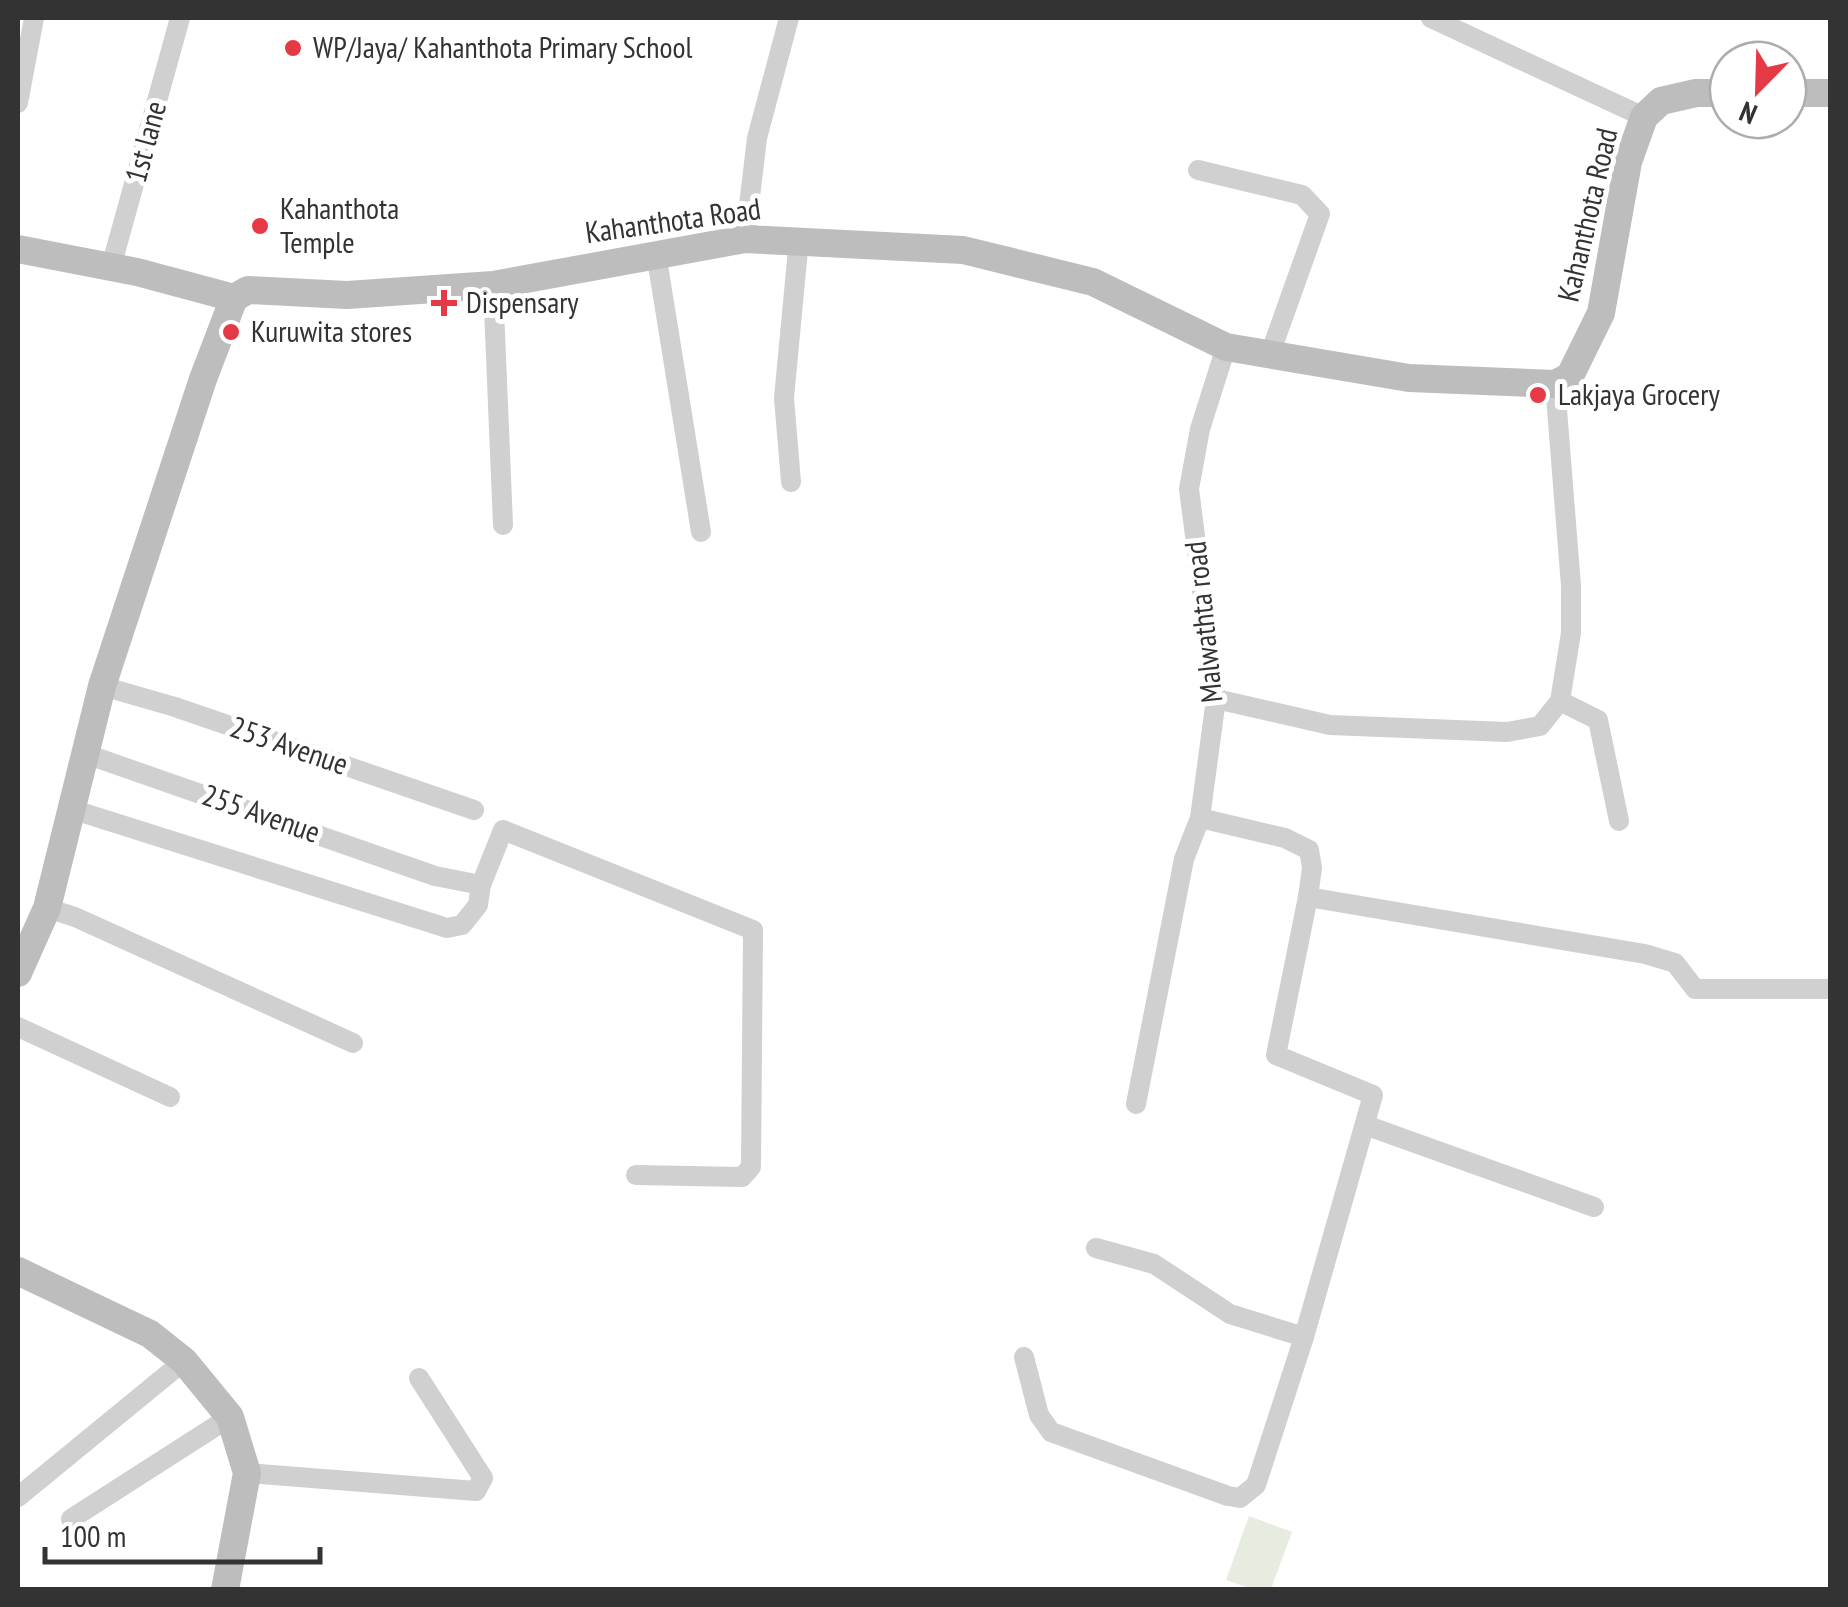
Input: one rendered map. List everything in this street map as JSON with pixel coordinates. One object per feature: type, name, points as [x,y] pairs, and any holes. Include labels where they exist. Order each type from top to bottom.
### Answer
[{"type":"main road","name":"Kahanthota Road","points":[[234,298],[248,290],[347,295],[494,284],[745,238],[799,239],[963,250],[1092,282],[1226,347],[1410,378],[1555,384],[1570,376],[1601,313],[1628,162],[1644,117],[1661,102],[1708,93]]},
{"type":"main road","points":[[18,250],[111,267],[234,298],[202,379],[102,686],[47,908],[25,939],[18,973]]},
{"type":"main road","points":[[18,1271],[150,1334],[184,1361],[230,1417],[247,1473],[225,1590]]},
{"type":"street","points":[[18,103],[34,18]]},
{"type":"street","name":"1st lane","points":[[111,267],[180,18]]},
{"type":"street","points":[[745,238],[757,138],[789,18]]},
{"type":"street","points":[[1431,18],[1644,117]]},
{"type":"street","points":[[1830,82],[1830,93]]},
{"type":"street","points":[[1198,170],[1302,195],[1320,214],[1270,354]]},
{"type":"street","points":[[791,482],[784,398],[799,239]]},
{"type":"street","points":[[656,252],[701,532]]},
{"type":"street","points":[[494,284],[503,525]]},
{"type":"street","name":"Malwathta road","points":[[1136,1104],[1184,859],[1200,818],[1216,699],[1189,489],[1200,429],[1226,347]]},
{"type":"street","points":[[1216,699],[1330,726],[1507,732],[1540,726],[1560,701],[1570,634],[1571,586],[1555,384]]},
{"type":"street","name":"253 Avenue","points":[[102,686],[474,810]]},
{"type":"street","points":[[1560,701],[1598,720],[1619,821]]},
{"type":"street","name":"255 Avenue","points":[[86,754],[435,876],[481,885]]},
{"type":"street","points":[[72,808],[447,928],[462,925],[478,905],[481,885],[502,830],[753,930],[751,1167],[742,1177],[636,1175]]},
{"type":"street","points":[[1024,1357],[1038,1415],[1050,1432],[1240,1498],[1256,1485],[1304,1337],[1373,1096],[1276,1054],[1308,897],[1312,868],[1309,850],[1285,838],[1200,818]]},
{"type":"street","points":[[1308,897],[1645,954],[1675,964],[1694,989],[1830,989]]},
{"type":"street","points":[[47,908],[354,1043]]},
{"type":"street","points":[[18,1028],[170,1097]]},
{"type":"street","points":[[1365,1125],[1594,1207]]},
{"type":"street","points":[[1096,1248],[1154,1264],[1230,1314],[1304,1337]]},
{"type":"street","points":[[18,1497],[184,1361]]},
{"type":"street","points":[[247,1473],[476,1492],[483,1478],[419,1378]]},
{"type":"street","points":[[71,1519],[230,1417]]},
{"type":"shaded area","points":[[1249,1516],[1292,1532],[1271,1589],[1252,1589],[1226,1580]]},
{"type":"place","name":"WP/Jaya/ Kahanthota Primary School","points":[[293,48]]},
{"type":"place","name":"Kahanthota Temple","points":[[260,226]]},
{"type":"place","name":"Dispensary","points":[[444,303]]},
{"type":"place","name":"Kuruwita stores","points":[[231,332]]},
{"type":"place","name":"Lakjaya Grocery","points":[[1538,395]]}]
